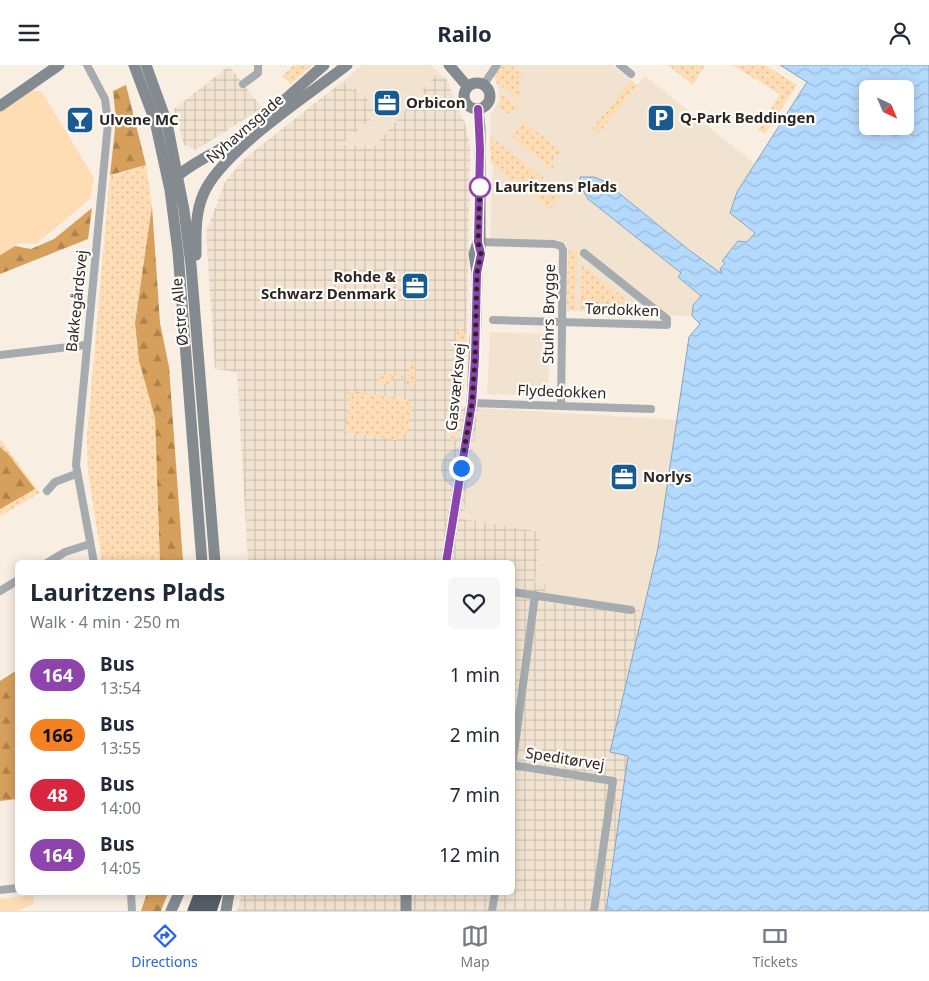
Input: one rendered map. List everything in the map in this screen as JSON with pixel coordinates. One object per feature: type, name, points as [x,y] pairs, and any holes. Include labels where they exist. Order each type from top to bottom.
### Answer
[{"type":"highway","points":[[195,911],[201,895]]},
{"type":"highway","points":[[209,911],[214,895]]},
{"type":"street","points":[[0,106],[60,65]]},
{"type":"street","name":"Bakkegårdsvej","points":[[87,65],[105,99],[108,123],[86,345],[76,474],[93,560]]},
{"type":"street","name":"Østre Alle","points":[[134,65],[155,121],[170,190],[178,252],[202,560]]},
{"type":"street","name":"Østre Alle","points":[[146,65],[167,123],[188,237],[215,560]]},
{"type":"street","points":[[243,84],[258,73],[258,65]]},
{"type":"street","name":"Nyhavnsgade","points":[[170,190],[171,184],[178,175],[248,131],[324,65]]},
{"type":"street","points":[[280,115],[336,65]]},
{"type":"street","name":"Nyhavnsgade","points":[[196,327],[196,220],[203,194],[226,161],[280,115],[347,65]]},
{"type":"street","points":[[449,65],[467,86]]},
{"type":"street","points":[[484,84],[497,65]]},
{"type":"street","points":[[620,65],[631,74]]},
{"type":"street","points":[[475,82],[484,84],[490,91],[490,100],[485,107],[478,109],[469,107],[464,100],[467,86],[475,82]]},
{"type":"street","name":"Gasværksvej","points":[[446,560],[472,403],[477,273],[481,254],[478,242],[480,159],[478,109]]},
{"type":"street","name":"Stuhrs Brygge","points":[[478,242],[554,244],[561,246],[564,257],[560,406]]},
{"type":"street","name":"Tørdokken","points":[[492,320],[667,325],[667,319],[584,253]]},
{"type":"street","points":[[0,355],[86,345]]},
{"type":"street","name":"Flydedokken","points":[[472,403],[651,409]]},
{"type":"street","points":[[47,491],[56,482],[76,474]]},
{"type":"street","points":[[52,560],[65,552],[90,544]]},
{"type":"street","points":[[0,591],[15,583]]},
{"type":"street","points":[[515,592],[631,610]]},
{"type":"street","points":[[515,750],[535,595]]},
{"type":"street","name":"Speditørvej","points":[[515,766],[613,781],[594,911]]},
{"type":"street","points":[[0,890],[15,888]]},
{"type":"street","points":[[131,895],[132,911]]},
{"type":"street","points":[[171,911],[178,895]]},
{"type":"street","points":[[226,911],[229,895]]},
{"type":"street","points":[[406,895],[406,911]]},
{"type":"street","points":[[492,911],[495,895]]},
{"type":"shaded area","points":[[294,65],[313,65],[291,84],[282,76]]},
{"type":"shaded area","points":[[362,65],[430,65],[438,72],[374,147],[339,145],[369,121],[378,111],[343,81]]},
{"type":"shaded area","points":[[502,65],[612,65],[637,85],[645,76],[755,164],[737,192],[755,232],[747,243],[737,242],[723,261],[725,263],[722,274],[689,250],[604,181],[594,177],[580,177],[580,185],[589,198],[681,273],[679,277],[701,296],[693,305],[692,316],[567,311],[568,250],[566,243],[558,240],[490,238],[493,164],[491,163],[490,116],[500,99],[495,76]]},
{"type":"shaded area","points":[[502,65],[511,65],[523,76],[520,80],[519,100],[496,82],[495,76]]},
{"type":"shaded area","points":[[668,65],[705,65],[693,85]]},
{"type":"shaded area","points":[[732,65],[765,65],[797,85],[765,134],[758,130],[780,94]]},
{"type":"shaded area","points":[[229,66],[262,108],[196,150],[184,145],[174,109]]},
{"type":"shaded area","points":[[438,72],[447,80],[465,124],[470,146],[467,336],[461,407],[479,408],[463,519],[541,532],[535,582],[546,585],[544,594],[644,611],[610,752],[628,755],[606,911],[237,911],[241,895],[515,895],[515,560],[248,560],[237,372],[215,369],[206,232],[225,182],[244,159],[343,81],[379,110],[369,121],[340,145],[374,147]]},
{"type":"shaded area","points":[[631,80],[637,85],[599,133],[591,130]]},
{"type":"shaded area","points":[[32,90],[42,92],[94,178],[90,199],[36,244],[19,243],[0,255],[0,112]]},
{"type":"shaded area","points":[[499,92],[521,109],[507,113],[498,106],[500,100]]},
{"type":"shaded area","points":[[523,121],[565,154],[559,154],[554,157],[553,170],[511,136]]},
{"type":"shaded area","points":[[490,136],[563,193],[550,210],[491,163]]},
{"type":"shaded area","points":[[146,165],[152,206],[135,323],[139,361],[155,418],[160,560],[102,560],[88,472],[87,437],[110,175]]},
{"type":"shaded area","points":[[568,250],[577,251],[575,309],[567,309]]},
{"type":"shaded area","points":[[582,264],[640,311],[580,309]]},
{"type":"shaded area","points":[[460,329],[467,336],[464,387],[455,441],[451,440],[460,383],[456,382],[457,332]]},
{"type":"shaded area","points":[[490,332],[550,334],[548,396],[487,394]]},
{"type":"shaded area","points":[[410,361],[415,363],[415,384],[410,388],[406,387],[407,375],[410,374]]},
{"type":"shaded area","points":[[379,374],[403,374],[403,378],[391,378],[390,385],[379,383]]},
{"type":"shaded area","points":[[350,390],[408,400],[412,406],[407,433],[396,440],[345,432],[350,398],[345,397]]},
{"type":"shaded area","points":[[479,408],[679,420],[658,548],[644,611],[544,594],[535,583],[541,532],[463,519]]},
{"type":"shaded area","points":[[0,439],[40,493],[0,516]]},
{"type":"shaded area","points":[[33,895],[34,904],[17,911],[0,911],[0,899]]},
{"type":"green space","points":[[126,85],[146,165],[110,175],[116,120],[113,91]]},
{"type":"green space","points":[[152,206],[160,323],[169,367],[183,560],[160,560],[155,418],[139,361],[135,323]]},
{"type":"green space","points":[[92,208],[88,239],[0,274],[0,255],[15,246],[31,249],[54,239]]},
{"type":"green space","points":[[0,447],[9,455],[35,489],[0,509]]},
{"type":"green space","points":[[15,671],[15,799],[0,801],[0,681]]},
{"type":"green space","points":[[146,895],[167,895],[161,911],[141,911]]},
{"type":"water","points":[[780,65],[929,65],[929,911],[606,911],[628,756],[610,752],[658,548],[689,337],[700,324],[692,316],[693,305],[701,296],[678,277],[681,273],[588,199],[580,185],[580,177],[594,177],[604,181],[689,250],[722,274],[720,269],[725,263],[722,261],[738,241],[747,242],[755,233],[730,213],[737,192],[807,82]]},
{"type":"bus line","name":"164","points":[[446,560],[472,403],[477,273],[481,258],[478,242],[480,187],[480,128],[478,109]]},
{"type":"place","name":"Orbicon","points":[[387,103]]},
{"type":"place","name":"Q-Park Beddingen","points":[[661,118]]},
{"type":"place","name":"Ulvene MC","points":[[80,120]]},
{"type":"place","name":"Lauritzens Plads","points":[[480,187]]},
{"type":"place","name":"Rohde & Schwarz Denmark","points":[[415,286]]},
{"type":"place","name":"Norlys","points":[[624,477]]},
{"type":"route","points":[[461,468],[472,403],[475,359],[477,273],[481,258],[478,242],[480,187]]}]
